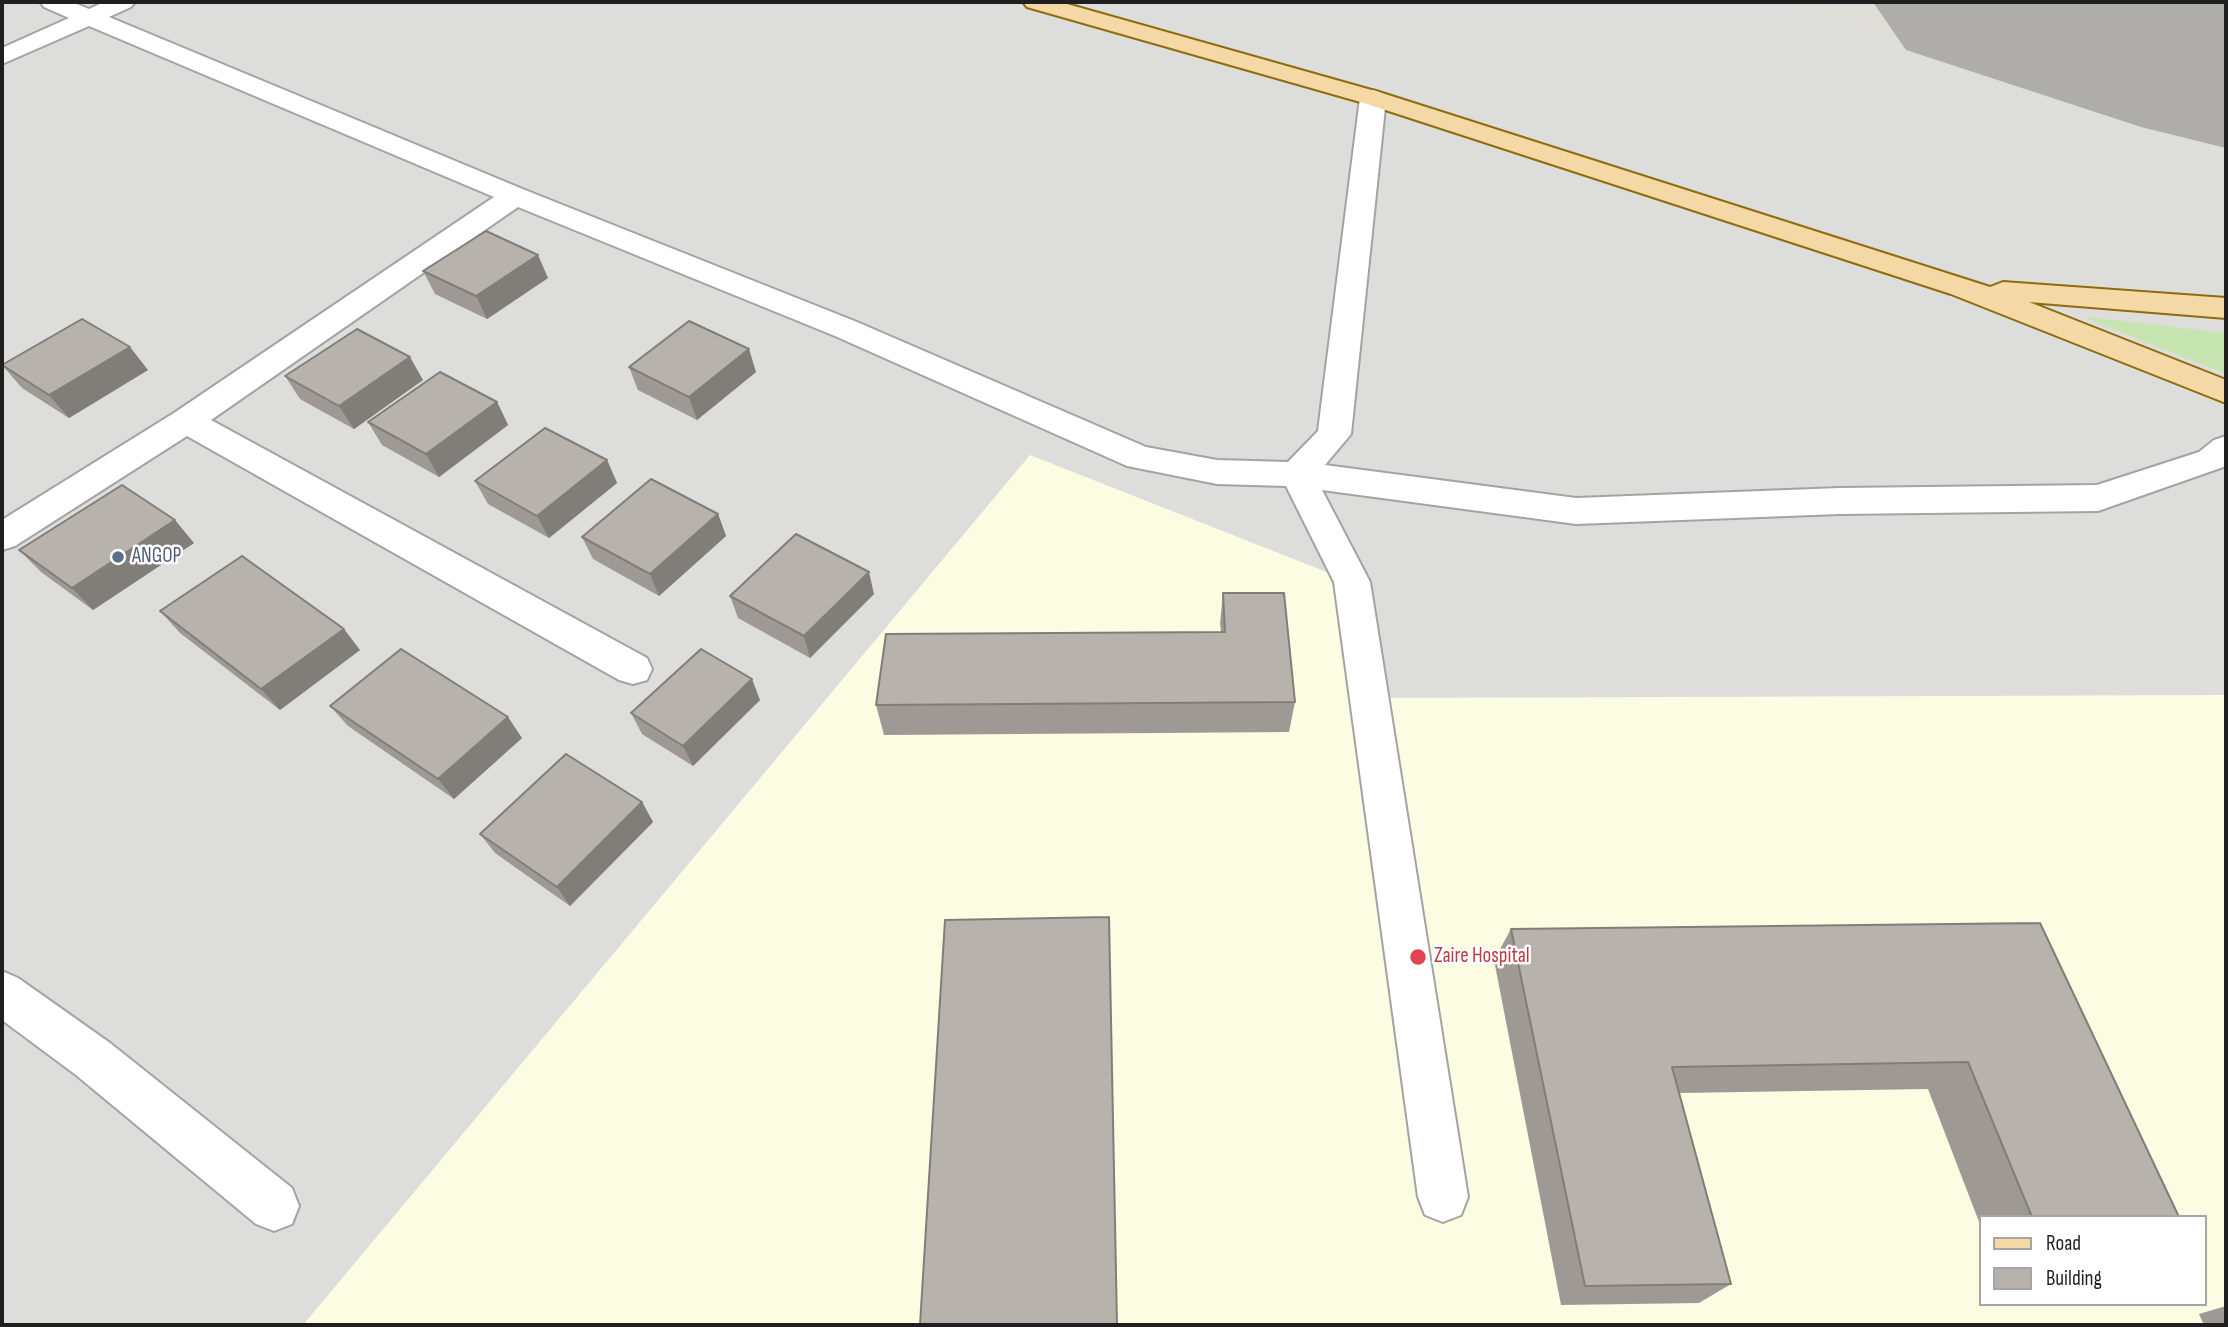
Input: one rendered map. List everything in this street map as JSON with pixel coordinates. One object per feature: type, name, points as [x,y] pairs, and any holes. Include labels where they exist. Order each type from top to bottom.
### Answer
[{"type":"main road","points":[[1035,2],[1373,98],[1962,287],[2226,392]]},
{"type":"main road","points":[[1962,287],[2226,309]]},
{"type":"street","points":[[52,2],[516,196],[846,329],[1139,458],[1217,472],[1297,474],[1576,511],[1840,501],[2098,498],[2211,460],[2226,448]]},
{"type":"street","points":[[2,57],[123,2]]},
{"type":"street","points":[[1297,474],[1334,434],[1373,98]]},
{"type":"street","points":[[2,537],[186,421],[516,196]]},
{"type":"street","points":[[186,421],[634,669]]},
{"type":"street","points":[[1297,474],[1352,582],[1443,1197]]},
{"type":"street","points":[[2,993],[93,1059],[274,1206]]},
{"type":"shaded area","points":[[2,2],[2226,2],[2226,1325],[2,1325]]},
{"type":"shaded area","points":[[1783,2],[2226,2],[2226,148]]},
{"type":"shaded area","name":"Zaire Hospital","points":[[1030,455],[1352,582],[1369,698],[2226,695],[2226,1325],[303,1325]]},
{"type":"green space","points":[[2085,318],[2226,333],[2226,374]]},
{"type":"building","points":[[486,231],[538,255],[476,296],[423,271]]},
{"type":"building","points":[[82,319],[130,347],[49,395],[2,365]]},
{"type":"building","points":[[689,321],[749,349],[689,397],[629,367]]},
{"type":"building","points":[[357,329],[410,357],[339,406],[285,376]]},
{"type":"building","points":[[440,372],[497,402],[426,454],[368,422]]},
{"type":"building","points":[[545,428],[607,460],[537,516],[475,481]]},
{"type":"building","points":[[651,479],[718,514],[650,574],[582,537]]},
{"type":"building","points":[[122,485],[175,520],[72,588],[19,550]]},
{"type":"building","points":[[796,534],[869,572],[804,636],[730,596]]},
{"type":"building","points":[[242,556],[344,629],[261,689],[160,611]]},
{"type":"building","points":[[1223,593],[1284,593],[1295,702],[876,705],[886,634],[1225,632]]},
{"type":"building","points":[[401,649],[508,717],[438,779],[330,706]]},
{"type":"building","points":[[701,649],[752,679],[683,746],[631,713]]},
{"type":"building","points":[[566,754],[642,802],[557,887],[480,834]]},
{"type":"building","points":[[1109,917],[1117,1325],[920,1325],[945,920]]},
{"type":"building","points":[[2040,923],[2178,1215],[2031,1215],[1968,1062],[1672,1067],[1731,1284],[1585,1286],[1511,929]]},
{"type":"runway","points":[[1985,2],[2226,76]]},
{"type":"place","name":"ANGOP","points":[[118,557]]},
{"type":"place","name":"Zaire Hospital","points":[[1418,957]]}]
